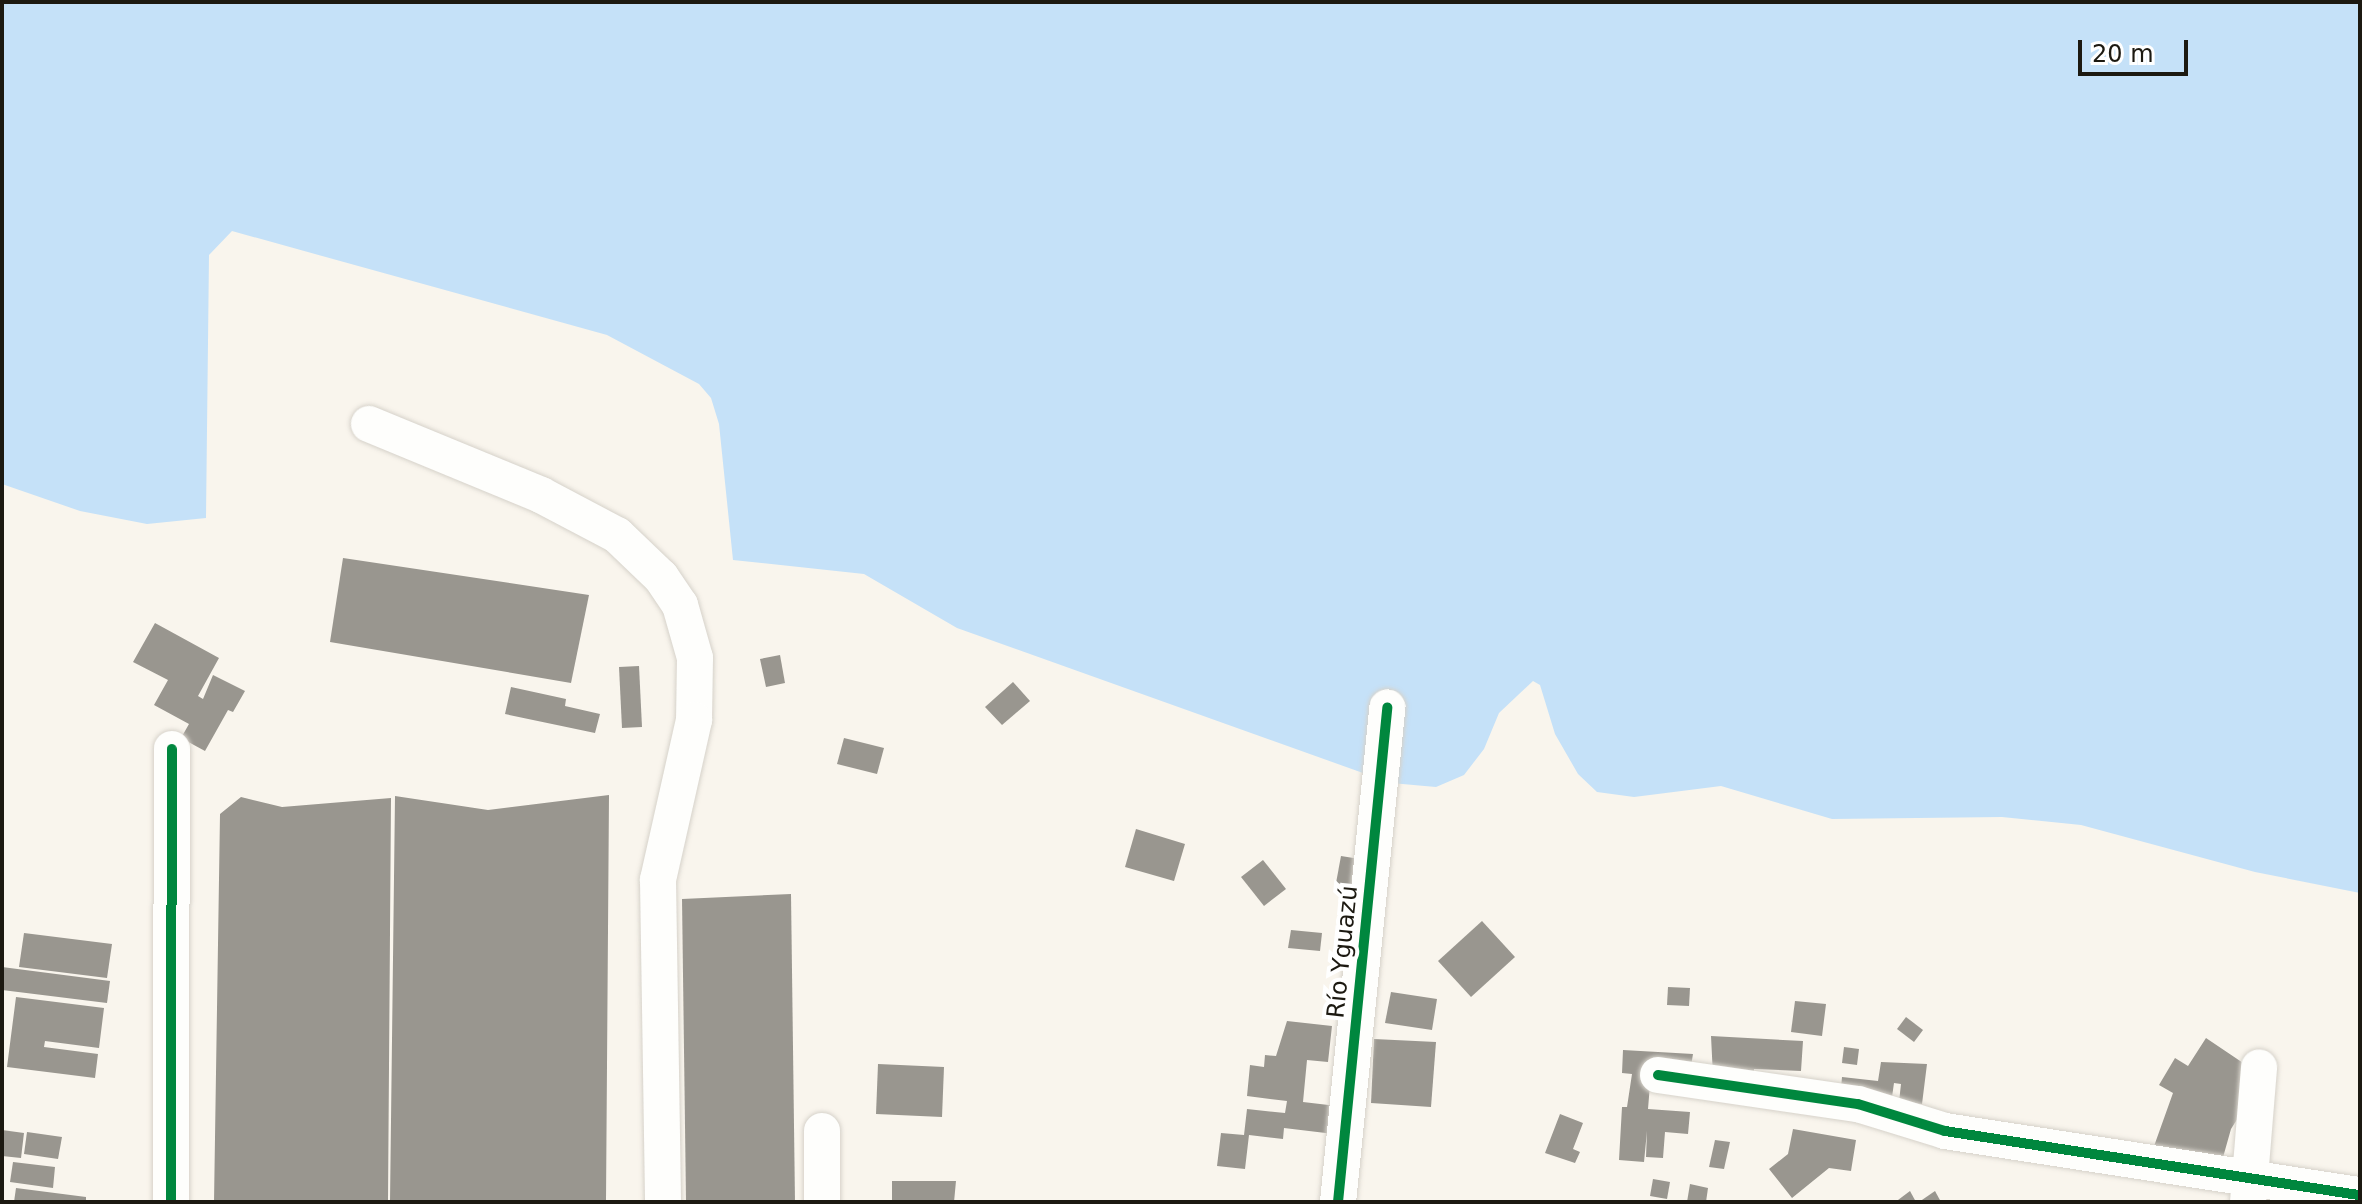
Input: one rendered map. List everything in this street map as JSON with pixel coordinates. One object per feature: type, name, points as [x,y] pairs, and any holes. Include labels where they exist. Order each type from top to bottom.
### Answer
[{"type":"street","points":[[369,424],[541,495],[617,535],[661,577],[680,605],[695,658],[694,720],[658,880],[663,1202]]},
{"type":"street","name":"Río Yguazú","points":[[1338,1202],[1387,707]]},
{"type":"street","points":[[171,1202],[172,749]]},
{"type":"street","points":[[2249,1192],[2259,1067]]},
{"type":"street","points":[[1658,1075],[1858,1104],[1945,1131],[2249,1192],[2360,1195]]},
{"type":"street","points":[[822,1131],[822,1202]]},
{"type":"water","points":[[2,2],[2360,2],[2360,893],[2255,872],[2081,825],[2002,817],[1832,819],[1721,786],[1634,797],[1597,792],[1578,774],[1555,734],[1540,685],[1533,681],[1499,713],[1484,749],[1464,775],[1436,787],[1391,783],[957,628],[864,574],[733,560],[719,424],[711,398],[699,384],[607,335],[232,231],[209,255],[206,518],[147,524],[80,511],[2,484]]},
{"type":"building","points":[[343,558],[589,595],[571,683],[330,642]]},
{"type":"building","points":[[155,623],[219,658],[198,696],[203,699],[213,675],[245,691],[233,712],[228,710],[205,751],[181,738],[189,724],[154,705],[168,680],[133,662]]},
{"type":"building","points":[[780,655],[785,683],[766,687],[760,659]]},
{"type":"building","points":[[639,666],[642,727],[622,728],[619,667]]},
{"type":"building","points":[[1013,682],[1030,701],[1002,725],[985,707]]},
{"type":"building","points":[[511,687],[566,699],[565,706],[600,714],[595,733],[505,714]]},
{"type":"building","points":[[844,738],[884,748],[877,774],[837,764]]},
{"type":"building","points":[[609,795],[606,1202],[390,1202],[395,796],[488,810]]},
{"type":"building","points":[[241,797],[282,807],[391,798],[388,1202],[214,1202],[220,814]]},
{"type":"building","points":[[1136,829],[1185,844],[1174,881],[1125,867]]},
{"type":"building","points":[[1341,856],[1366,860],[1362,888],[1336,883]]},
{"type":"building","points":[[1263,860],[1286,889],[1264,906],[1241,877]]},
{"type":"building","points":[[791,894],[795,1202],[686,1202],[682,899]]},
{"type":"building","points":[[1482,921],[1515,957],[1471,997],[1438,961]]},
{"type":"building","points":[[1291,930],[1322,933],[1320,951],[1288,948]]},
{"type":"building","points":[[24,933],[112,944],[107,978],[19,967]]},
{"type":"building","points":[[2,967],[110,981],[107,1003],[2,990]]},
{"type":"building","points":[[1668,987],[1690,988],[1689,1006],[1667,1005]]},
{"type":"building","points":[[1391,992],[1437,999],[1432,1030],[1385,1023]]},
{"type":"building","points":[[16,997],[104,1008],[99,1048],[45,1041],[44,1047],[98,1054],[95,1078],[7,1067]]},
{"type":"building","points":[[1795,1001],[1826,1004],[1822,1036],[1791,1032]]},
{"type":"building","points":[[1906,1017],[1923,1030],[1914,1042],[1897,1029]]},
{"type":"building","points":[[1287,1021],[1332,1026],[1328,1062],[1307,1060],[1303,1102],[1337,1106],[1334,1134],[1284,1128],[1283,1139],[1249,1135],[1245,1169],[1217,1166],[1221,1133],[1244,1135],[1247,1109],[1285,1113],[1287,1101],[1247,1096],[1250,1065],[1264,1067],[1265,1055],[1276,1056]]},
{"type":"building","points":[[1711,1036],[1803,1041],[1801,1071],[1754,1069],[1753,1079],[1713,1076]]},
{"type":"building","points":[[2206,1038],[2252,1069],[2248,1102],[2231,1129],[2220,1168],[2153,1149],[2173,1093],[2159,1085],[2175,1058],[2188,1066]]},
{"type":"building","points":[[1374,1039],[1436,1042],[1431,1107],[1371,1103]]},
{"type":"building","points":[[1844,1047],[1859,1049],[1857,1065],[1842,1063]]},
{"type":"building","points":[[1623,1050],[1693,1054],[1690,1072],[1651,1072],[1648,1109],[1690,1112],[1688,1134],[1665,1132],[1663,1158],[1646,1157],[1647,1131],[1644,1162],[1619,1160],[1622,1107],[1627,1107],[1632,1074],[1622,1073]]},
{"type":"building","points":[[1881,1062],[1927,1064],[1922,1104],[1899,1102],[1901,1084],[1894,1083],[1891,1104],[1840,1099],[1842,1077],[1878,1081]]},
{"type":"building","points":[[878,1064],[944,1067],[942,1117],[876,1114]]},
{"type":"building","points":[[1560,1114],[1583,1123],[1573,1149],[1580,1152],[1575,1163],[1545,1153]]},
{"type":"building","points":[[1793,1129],[1856,1140],[1851,1171],[1829,1168],[1792,1198],[1769,1169],[1788,1154]]},
{"type":"building","points":[[2,1130],[24,1133],[21,1158],[2,1156]]},
{"type":"building","points":[[27,1132],[62,1137],[58,1159],[24,1154]]},
{"type":"building","points":[[1715,1140],[1730,1142],[1724,1169],[1709,1167]]},
{"type":"building","points":[[13,1162],[55,1167],[53,1188],[10,1182]]},
{"type":"building","points":[[1653,1179],[1670,1182],[1667,1199],[1650,1196]]},
{"type":"building","points":[[892,1181],[956,1181],[954,1202],[892,1202]]},
{"type":"building","points":[[1690,1184],[1708,1188],[1706,1202],[1687,1202]]},
{"type":"building","points":[[16,1188],[86,1197],[86,1202],[14,1202]]},
{"type":"building","points":[[1910,1191],[1916,1202],[1899,1202],[1898,1200]]},
{"type":"building","points":[[1935,1191],[1941,1202],[1919,1202]]},
{"type":"cycle path","points":[[1338,1202],[1387,707]]},
{"type":"cycle path","points":[[171,1202],[172,749]]},
{"type":"cycle path","points":[[1658,1075],[1858,1104],[1945,1131],[2360,1195]]}]
